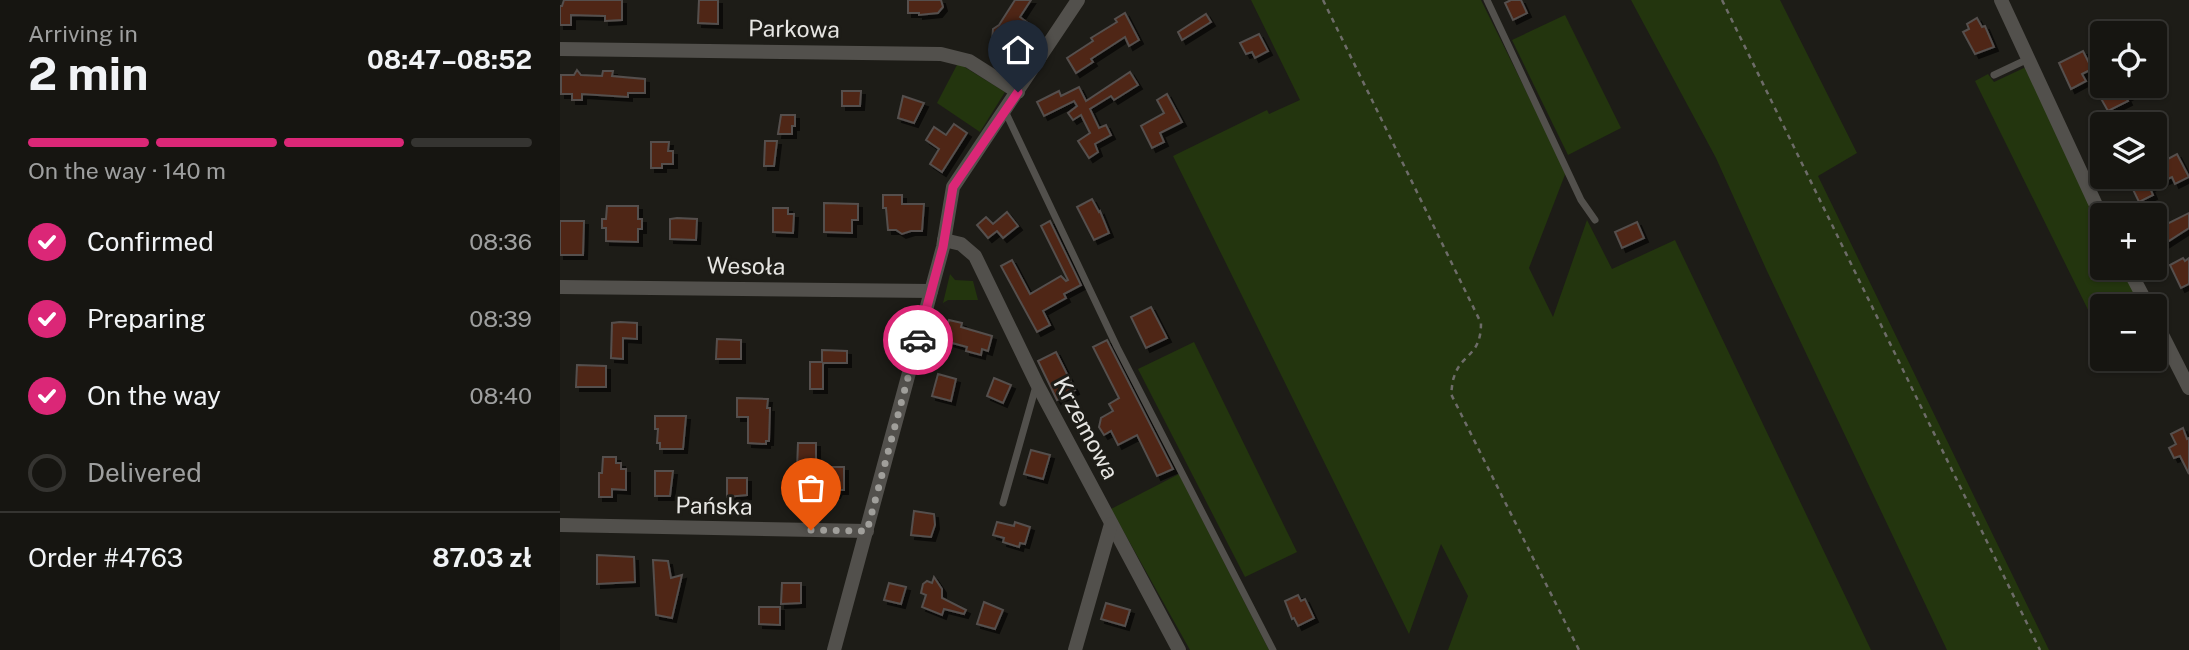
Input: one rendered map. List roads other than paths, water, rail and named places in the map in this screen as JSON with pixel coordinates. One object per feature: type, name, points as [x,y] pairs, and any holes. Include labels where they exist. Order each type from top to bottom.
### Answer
[{"type":"street","points":[[834,650],[931,291],[944,240],[953,187],[1078,0]]},
{"type":"street","points":[[2001,0],[2095,203]]},
{"type":"street","name":"Parkowa","points":[[560,49],[941,54],[969,61],[1018,92]]},
{"type":"street","name":"Krzemowa","points":[[944,240],[961,244],[975,256],[1037,384],[1179,650]]},
{"type":"street","name":"Wesoła","points":[[560,287],[931,291]]},
{"type":"street","points":[[2167,345],[2189,388]]},
{"type":"street","points":[[1075,650],[1111,524]]},
{"type":"street","name":"Pańska","points":[[560,525],[867,531]]},
{"type":"street","points":[[1099,565],[1127,554]]},
{"type":"lane","points":[[1487,0],[1581,200],[1595,220]]},
{"type":"lane","points":[[1994,75],[2029,59]]},
{"type":"lane","points":[[1005,110],[1117,346],[1273,650]]},
{"type":"lane","points":[[1003,503],[1037,384]]}]
